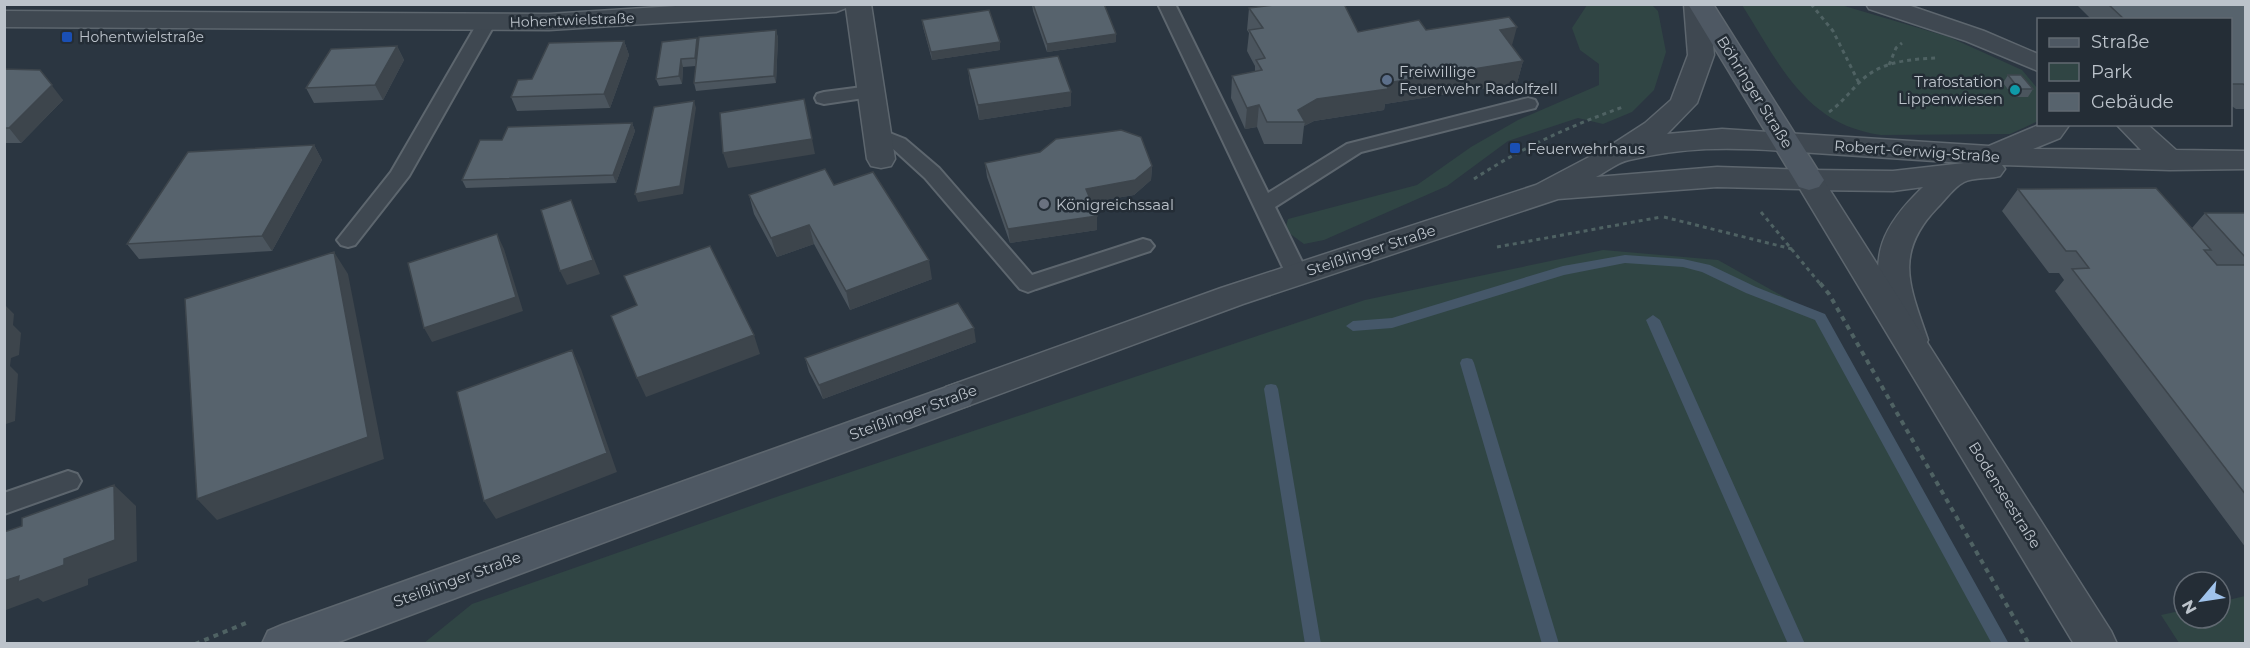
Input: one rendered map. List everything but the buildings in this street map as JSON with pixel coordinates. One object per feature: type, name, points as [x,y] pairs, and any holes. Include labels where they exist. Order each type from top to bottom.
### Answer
[{"type":"main road","name":"Böhringer Straße","points":[[1698,4],[1809,180]]},
{"type":"main road","name":"Steißlinger Straße","points":[[282,644],[958,396]]},
{"type":"street","name":"Hohentwielstraße","points":[[4,19],[487,22],[554,13],[836,4]]},
{"type":"street","points":[[858,4],[879,146]]},
{"type":"street","points":[[1547,192],[1618,153],[1654,129],[1683,103],[1701,55],[1698,4]]},
{"type":"street","points":[[1878,4],[1975,36],[2037,63]]},
{"type":"street","points":[[1991,155],[2050,132],[2054,126]]},
{"type":"street","points":[[2132,126],[2170,161]]},
{"type":"street","name":"Robert-Gerwig-Straße","points":[[1618,153],[1670,142],[1722,138],[2048,159],[2246,160]]},
{"type":"street","name":"Robert-Gerwig-Straße","points":[[1547,192],[1717,177],[1893,182],[2048,159]]},
{"type":"street","name":"Bodenseestraße","points":[[1913,347],[1892,274],[1902,229],[1929,197],[1954,174]]},
{"type":"street","name":"Bodenseestraße","points":[[1809,180],[2097,644]]},
{"type":"street","name":"Steißlinger Straße","points":[[958,396],[1297,274],[1547,192]]},
{"type":"lane","points":[[1166,4],[1297,274]]},
{"type":"lane","points":[[348,240],[399,176],[487,22]]},
{"type":"lane","points":[[824,98],[870,92]]},
{"type":"lane","points":[[1263,205],[1354,147],[1528,104]]},
{"type":"lane","points":[[879,146],[898,143],[932,173],[1028,284],[1143,246]]},
{"type":"lane","points":[[4,504],[68,481]]},
{"type":"path","points":[[1811,4],[1822,13],[1833,30],[1859,84]]},
{"type":"path","points":[[1830,112],[1842,104],[1870,72],[1911,59],[1946,57]]},
{"type":"path","points":[[1472,180],[1512,154],[1583,121],[1626,106]]},
{"type":"path","points":[[1759,210],[1829,294],[2029,644]]},
{"type":"path","points":[[1490,248],[1676,215]]},
{"type":"path","points":[[1664,217],[1792,249]]},
{"type":"green space","points":[[1587,5],[1652,5],[1658,11],[1666,52],[1654,90],[1632,112],[1603,124],[1578,118],[1508,141],[1447,186],[1324,240],[1304,244],[1285,230],[1288,219],[1417,185],[1471,147],[1518,120],[1599,85],[1599,64],[1580,50],[1572,28]]},
{"type":"green space","points":[[1742,5],[1841,5],[1949,37],[2022,70],[2037,88],[2037,120],[2010,134],[1881,135],[1855,129],[1832,119],[1813,105],[1782,69]]},
{"type":"green space","points":[[1603,250],[1718,260],[1820,317],[2001,643],[424,643],[472,604],[779,496],[1365,300]]},
{"type":"green space","points":[[2245,596],[2245,643],[2179,643],[2161,615],[2172,613],[2172,630],[2232,630],[2232,599]]},
{"type":"waterway","points":[[1353,326],[1392,323],[1563,271],[1625,259],[1683,263],[1705,268],[1751,290],[1820,317],[2001,644]]},
{"type":"waterway","points":[[1653,320],[1797,644]]},
{"type":"waterway","points":[[1467,363],[1551,644]]},
{"type":"waterway","points":[[1271,389],[1313,644]]},
{"type":"place","name":"Hohentwielstraße","points":[[67,37]]},
{"type":"place","name":"Freiwillige Feuerwehr Radolfzell","points":[[1387,80]]},
{"type":"place","name":"Trafostation Lippenwiesen","points":[[2015,90]]},
{"type":"place","name":"Feuerwehrhaus","points":[[1515,148]]},
{"type":"place","name":"Königreichssaal","points":[[1044,204]]}]
